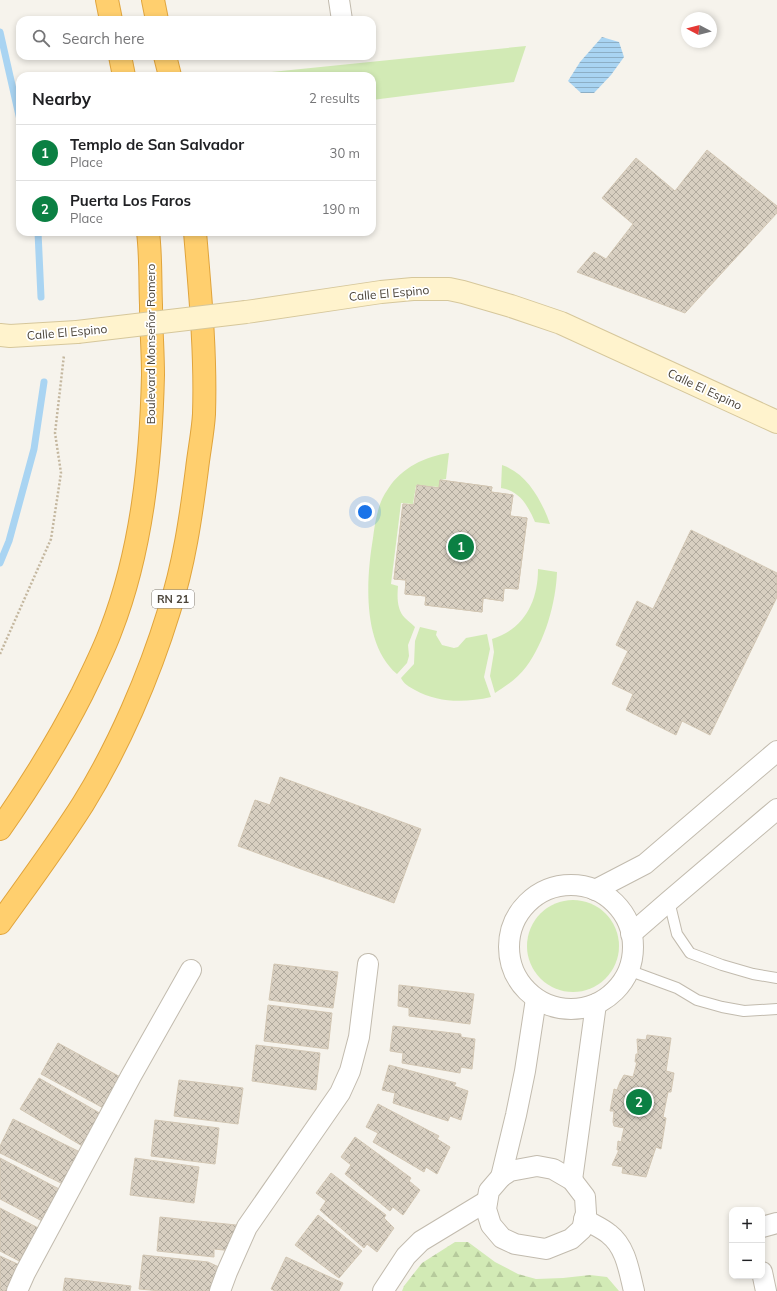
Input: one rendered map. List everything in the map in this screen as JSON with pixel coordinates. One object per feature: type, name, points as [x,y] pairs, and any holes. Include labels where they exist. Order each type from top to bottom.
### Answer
[{"type":"highway","points":[[107,0],[111,16]]},
{"type":"highway","points":[[153,0],[156,16]]},
{"type":"highway","points":[[121,60],[123,72]]},
{"type":"highway","points":[[166,60],[169,72]]},
{"type":"highway","name":"Boulevard Monseñor Romero","points":[[0,829],[26,792],[63,730],[90,678],[111,630],[128,580],[138,533],[147,472],[151,427],[153,373],[148,236]]},
{"type":"highway","name":"RN 21","points":[[0,923],[83,804],[105,765],[126,724],[170,610],[181,567],[190,519],[204,414],[203,332],[195,236]]},
{"type":"street","points":[[338,0],[341,16]]},
{"type":"street","name":"Calle El Espino","points":[[3,333],[72,333],[246,312],[406,289],[441,289],[463,292],[561,323],[777,422]]},
{"type":"street","points":[[595,890],[645,864],[777,751]]},
{"type":"street","points":[[631,934],[777,810]]},
{"type":"street","points":[[576,885],[595,890],[612,900],[624,916],[631,934],[632,952],[628,970],[621,984],[596,1004],[576,1009],[555,1007],[536,999],[521,984],[511,966],[508,945],[513,924],[524,907],[538,894],[557,886],[576,885]]},
{"type":"street","points":[[220,1291],[247,1227],[340,1093],[350,1071],[359,1037],[368,964]]},
{"type":"street","points":[[17,1291],[25,1273],[191,970]]},
{"type":"street","points":[[501,1176],[510,1171],[537,1166],[553,1169],[572,1180],[585,1197],[586,1213],[582,1229],[571,1239],[546,1249],[529,1247],[515,1244],[502,1238],[491,1225],[486,1209],[489,1192],[501,1176],[516,1115],[525,1071],[536,999]]},
{"type":"street","points":[[572,1180],[596,1004]]},
{"type":"street","points":[[383,1291],[406,1256],[421,1241],[488,1201]]},
{"type":"street","points":[[584,1219],[609,1234],[621,1247],[630,1272],[634,1291]]},
{"type":"street","points":[[765,1226],[777,1223]]},
{"type":"street","points":[[763,1279],[766,1291]]},
{"type":"lane","points":[[669,901],[677,934],[690,953],[722,965],[753,974],[777,978]]},
{"type":"lane","points":[[628,970],[677,988],[697,1000],[722,1007],[744,1011],[777,1009]]},
{"type":"path","points":[[0,654],[51,539],[61,473],[55,433],[72,333]]},
{"type":"green space","points":[[526,46],[514,82],[376,99],[376,72],[272,72]]},
{"type":"green space","points":[[449,453],[446,479],[440,480],[439,487],[417,485],[413,504],[401,503],[391,584],[398,586],[399,607],[402,615],[415,627],[408,645],[409,656],[407,663],[397,674],[386,661],[378,646],[372,629],[369,610],[369,573],[378,512],[385,494],[393,482],[407,469],[423,460]]},
{"type":"green space","points":[[502,465],[519,474],[526,481],[538,497],[550,524],[535,522],[526,505],[518,496],[513,492],[501,488]]},
{"type":"green space","points":[[538,569],[557,572],[552,609],[544,634],[533,657],[523,671],[508,685],[495,693],[490,676],[494,652],[492,639],[513,628],[527,613],[535,592]]},
{"type":"green space","points":[[420,627],[437,631],[436,635],[442,645],[454,648],[458,647],[466,638],[487,634],[490,649],[484,677],[491,697],[462,701],[442,700],[424,694],[411,688],[405,683],[401,678],[414,664],[415,641]]},
{"type":"green space","points":[[573,900],[591,903],[606,913],[616,928],[619,946],[616,964],[606,979],[591,989],[573,992],[555,989],[540,979],[530,964],[527,946],[530,928],[540,913],[555,903]]},
{"type":"green space","points":[[455,1242],[468,1242],[495,1262],[518,1274],[536,1279],[590,1275],[607,1277],[619,1291],[402,1291],[404,1286],[422,1263]]},
{"type":"water","points":[[602,37],[619,42],[624,57],[611,75],[594,93],[581,93],[568,81],[580,62]]},
{"type":"building","points":[[707,150],[777,206],[777,213],[685,313],[577,272],[594,252],[606,259],[633,224],[602,198],[636,158],[675,191]]},
{"type":"building","points":[[440,480],[492,487],[491,492],[513,495],[510,516],[527,518],[518,589],[504,588],[503,601],[483,598],[482,612],[425,605],[426,596],[405,594],[406,580],[394,579],[403,504],[414,505],[417,485],[439,488]]},
{"type":"building","points":[[440,480],[492,487],[491,492],[513,495],[510,516],[527,518],[518,589],[504,588],[503,601],[483,598],[482,612],[425,605],[426,596],[405,594],[406,580],[394,579],[403,504],[414,505],[417,485],[439,488]]},
{"type":"building","points":[[691,530],[777,573],[777,597],[710,735],[682,721],[676,735],[626,710],[633,694],[612,684],[628,651],[616,645],[637,601],[653,609]]},
{"type":"building","points":[[280,777],[421,829],[394,903],[238,846],[255,800],[270,805]]},
{"type":"building","points":[[274,964],[338,972],[333,1008],[269,1000]]},
{"type":"building","points":[[399,985],[474,994],[470,1024],[409,1016],[409,1008],[398,1006]]},
{"type":"building","points":[[268,1005],[332,1013],[328,1049],[264,1041]]},
{"type":"building","points":[[393,1026],[461,1034],[461,1037],[475,1039],[472,1069],[461,1067],[460,1073],[402,1063],[403,1053],[390,1051]]},
{"type":"building","points":[[647,1035],[671,1038],[666,1071],[674,1073],[671,1092],[668,1092],[663,1117],[666,1118],[661,1149],[656,1147],[646,1177],[622,1173],[623,1167],[612,1165],[619,1150],[617,1150],[618,1141],[621,1142],[624,1128],[614,1126],[614,1111],[610,1111],[614,1089],[617,1090],[624,1075],[633,1077],[637,1062],[635,1062],[636,1054],[638,1054],[637,1039],[646,1040]]},
{"type":"building","points":[[58,1043],[124,1079],[107,1110],[41,1074]]},
{"type":"building","points":[[256,1045],[320,1053],[316,1090],[252,1081]]},
{"type":"building","points":[[389,1065],[456,1083],[454,1086],[468,1091],[461,1120],[450,1116],[448,1121],[393,1103],[395,1093],[382,1090]]},
{"type":"building","points":[[39,1078],[103,1115],[84,1147],[20,1109]]},
{"type":"building","points":[[179,1080],[243,1088],[238,1124],[174,1116]]},
{"type":"building","points":[[378,1104],[439,1136],[437,1139],[450,1147],[437,1174],[426,1167],[424,1172],[373,1142],[378,1133],[366,1127]]},
{"type":"building","points":[[13,1119],[82,1153],[67,1186],[0,1153],[0,1146]]},
{"type":"building","points":[[155,1120],[219,1128],[215,1164],[151,1156]]},
{"type":"building","points":[[355,1137],[411,1178],[409,1181],[420,1190],[403,1215],[393,1207],[390,1211],[345,1174],[351,1165],[341,1157]]},
{"type":"building","points":[[0,1158],[63,1191],[46,1223],[0,1199]]},
{"type":"building","points":[[135,1158],[199,1167],[194,1203],[130,1195]]},
{"type":"building","points":[[331,1173],[386,1215],[384,1218],[394,1228],[377,1252],[367,1244],[364,1248],[320,1210],[326,1201],[316,1193]]},
{"type":"building","points":[[0,1208],[42,1230],[25,1264],[0,1251]]},
{"type":"building","points":[[318,1215],[362,1251],[339,1278],[295,1245]]},
{"type":"building","points":[[160,1217],[236,1225],[233,1251],[214,1249],[214,1257],[157,1251]]},
{"type":"building","points":[[143,1255],[208,1262],[221,1268],[215,1291],[161,1291],[139,1289]]},
{"type":"building","points":[[0,1256],[24,1267],[12,1291],[0,1291]]},
{"type":"building","points":[[286,1257],[343,1283],[339,1291],[275,1291],[271,1289]]},
{"type":"building","points":[[65,1278],[131,1286],[130,1291],[63,1291]]},
{"type":"waterway","points":[[0,32],[16,102]]},
{"type":"waterway","points":[[38,236],[41,297]]},
{"type":"waterway","points":[[0,563],[9,541],[34,449],[44,382]]},
{"type":"place","name":"Templo de San Salvador","points":[[461,547]]},
{"type":"place","name":"Puerta Los Faros","points":[[639,1102]]}]
